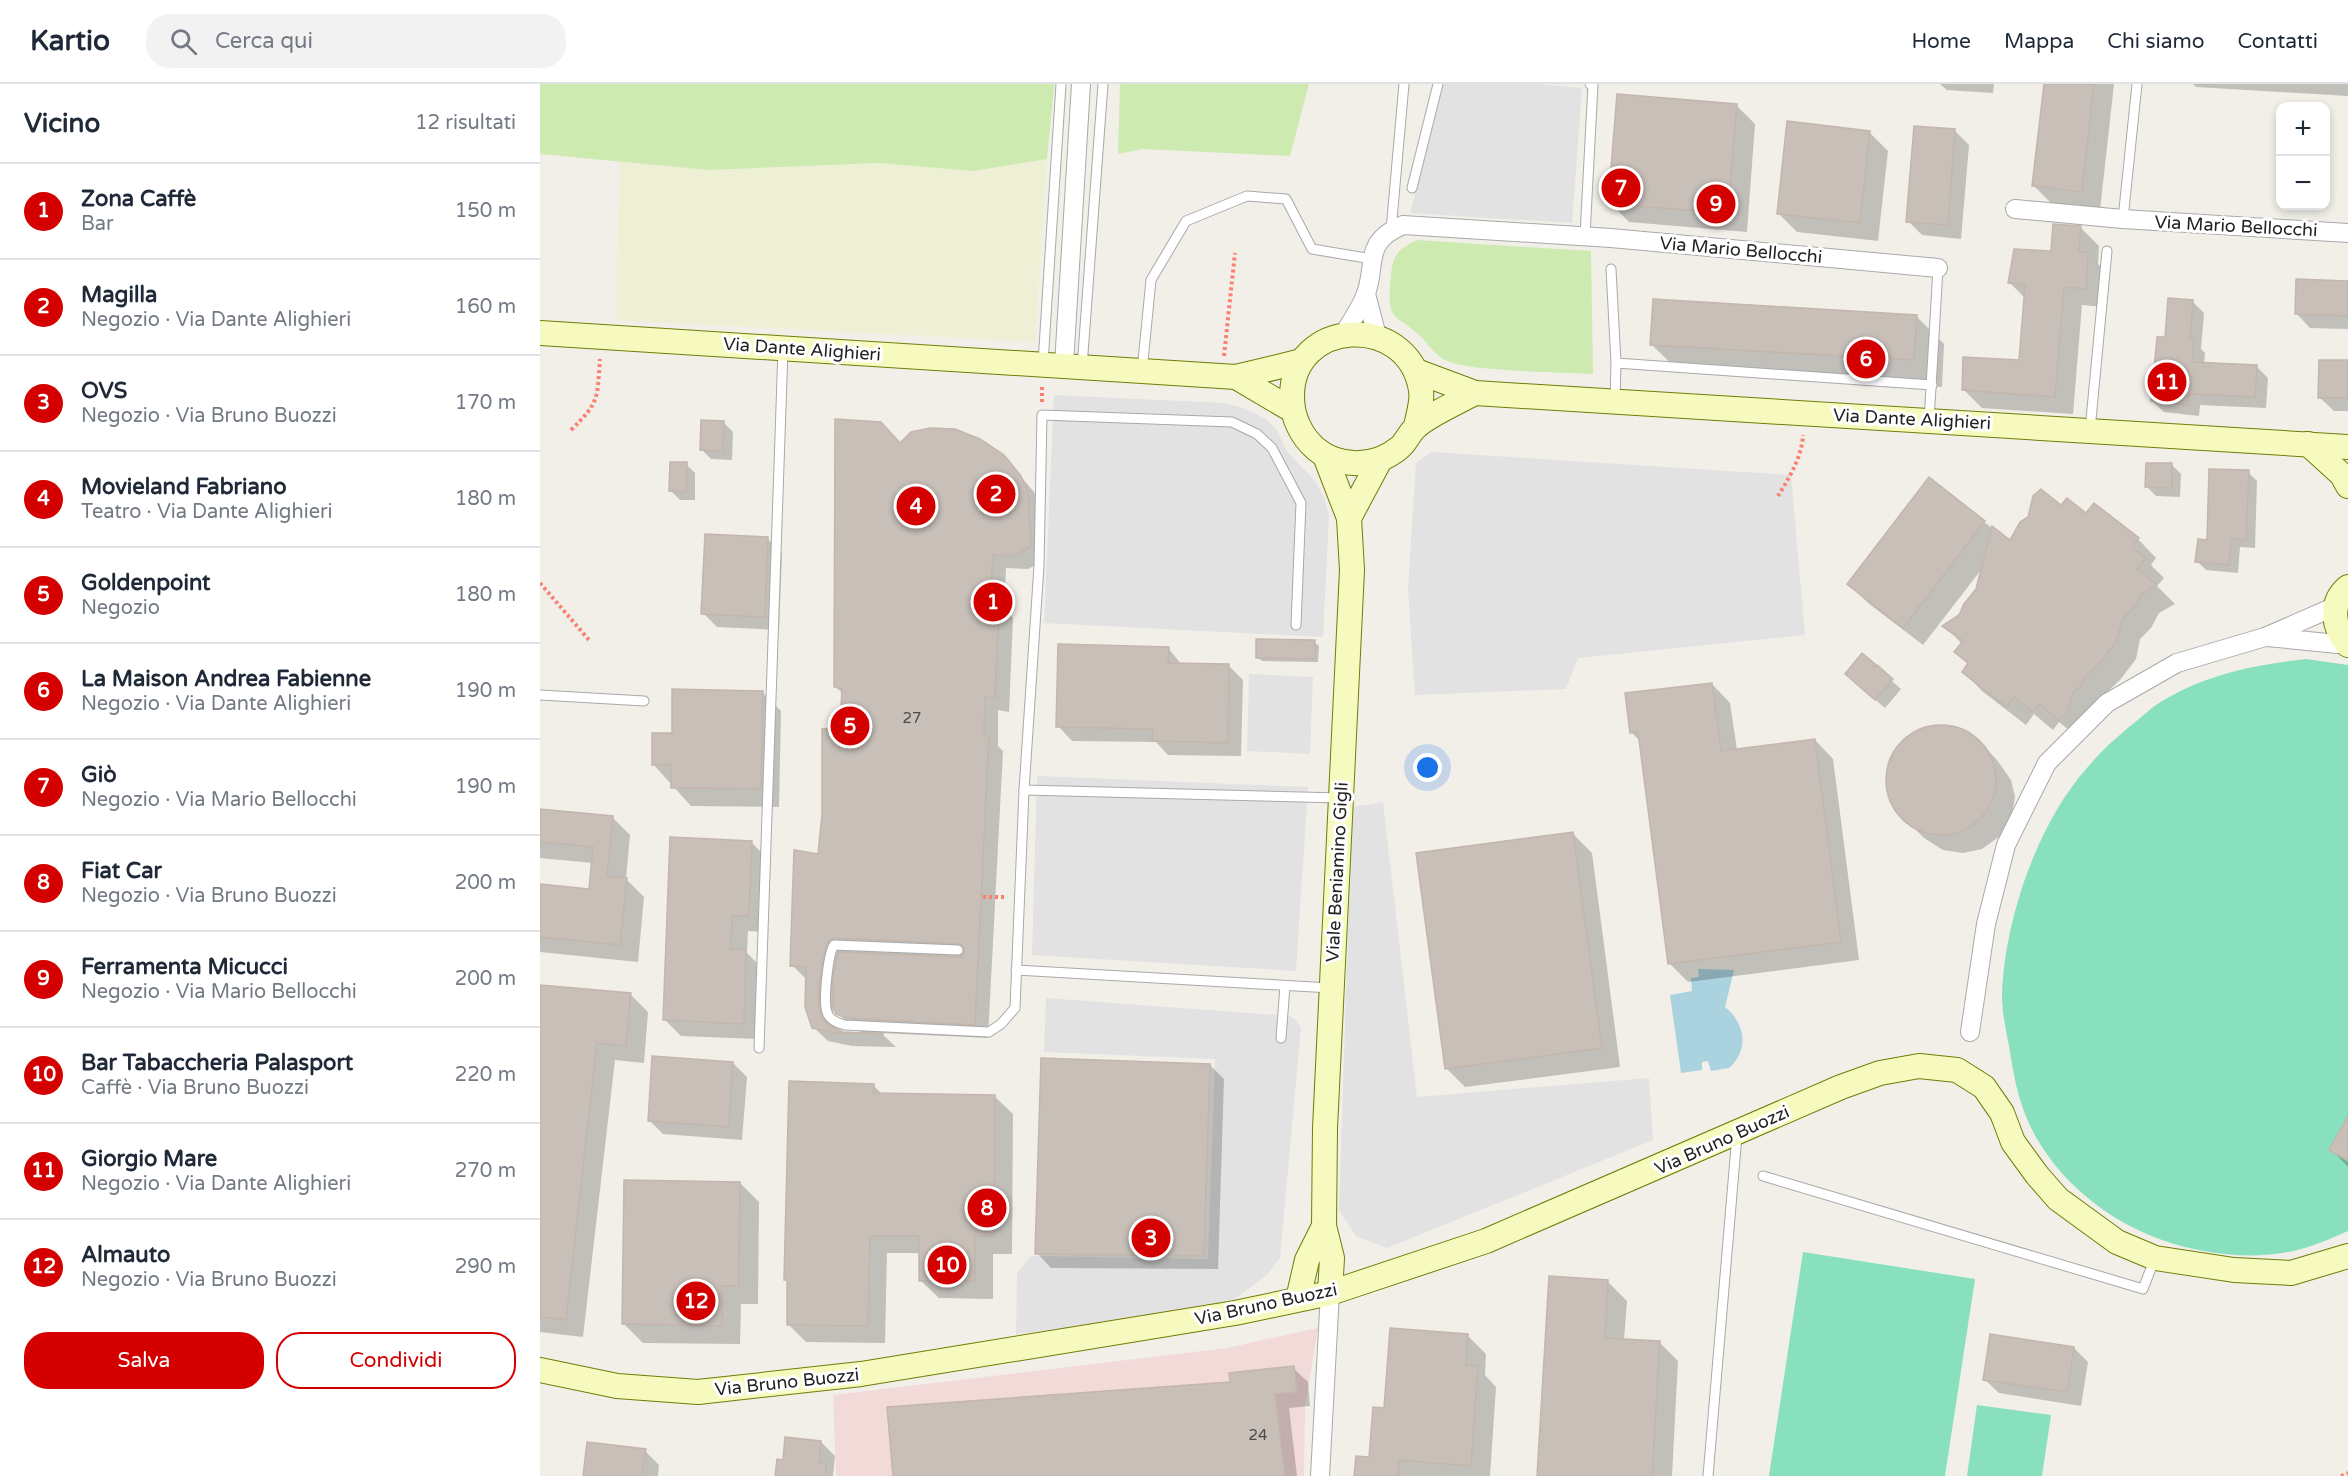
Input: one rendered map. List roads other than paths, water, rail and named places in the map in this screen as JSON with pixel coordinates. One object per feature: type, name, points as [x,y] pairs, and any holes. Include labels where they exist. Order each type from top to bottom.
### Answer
[{"type":"street","points":[[1063,365],[1081,84]]},
{"type":"street","name":"Via Mario Bellocchi","points":[[2015,209],[2123,219],[2348,233]]},
{"type":"street","name":"Via Mario Bellocchi","points":[[1392,230],[1403,225],[1585,236],[1938,268]]},
{"type":"street","points":[[1344,334],[1366,294],[1372,259],[1379,242],[1392,230]]},
{"type":"street","points":[[1366,294],[1377,336]]},
{"type":"street","name":"Via Dante Alighieri","points":[[540,333],[1142,371],[1234,368],[1302,361]]},
{"type":"street","name":"Via Dante Alighieri","points":[[1416,426],[1422,393],[1416,370],[1403,352],[1377,336],[1344,334],[1319,344],[1302,361],[1292,387],[1292,410],[1305,440],[1325,456],[1351,464],[1380,460],[1400,448],[1416,426],[1475,393]]},
{"type":"street","name":"Via Dante Alighieri","points":[[1234,368],[1292,410]]},
{"type":"street","name":"Via Dante Alighieri","points":[[1416,370],[1475,393],[2348,447]]},
{"type":"street","points":[[2308,444],[2342,475],[2348,486]]},
{"type":"street","name":"Viale Beniamino Gigli","points":[[1325,456],[1349,518],[1352,570],[1325,1128],[1324,1226],[1332,1258],[1330,1293]]},
{"type":"street","points":[[1349,518],[1380,460]]},
{"type":"street","points":[[1970,1032],[1986,924],[2006,845],[2047,763],[2107,703],[2176,663],[2265,637],[2342,596]]},
{"type":"street","points":[[2342,596],[2336,627],[2348,645]]},
{"type":"street","points":[[2265,637],[2348,645]]},
{"type":"street","name":"Via Bruno Buozzi","points":[[540,1370],[617,1386],[698,1392],[873,1372],[1235,1313],[1330,1293],[1486,1241],[1841,1087],[1880,1073],[1919,1066],[1957,1070],[1984,1088],[2002,1113],[2013,1142],[2058,1199],[2117,1242],[2155,1258]]},
{"type":"street","name":"Viale Beniamino Gigli","points":[[1298,1299],[1306,1260],[1324,1226]]},
{"type":"street","points":[[2155,1258],[2234,1270],[2294,1273],[2348,1256]]},
{"type":"street","points":[[1320,1476],[1330,1293]]},
{"type":"lane","points":[[1061,84],[1063,365]]},
{"type":"lane","points":[[1063,365],[1103,84]]},
{"type":"lane","points":[[1392,230],[1404,84]]},
{"type":"lane","points":[[1412,188],[1438,84]]},
{"type":"lane","points":[[1585,236],[1593,84],[1590,84]]},
{"type":"lane","points":[[2123,219],[2137,84]]},
{"type":"lane","points":[[1142,371],[1151,280],[1186,221],[1247,196],[1286,199],[1312,249],[1372,259]]},
{"type":"lane","points":[[2090,430],[2107,251]]},
{"type":"lane","name":"Via Mario Bellocchi","points":[[1929,420],[1938,268]]},
{"type":"lane","points":[[1611,269],[1616,363],[1615,401]]},
{"type":"lane","points":[[759,1048],[783,348]]},
{"type":"lane","points":[[1616,363],[1932,385]]},
{"type":"lane","points":[[958,950],[834,945],[828,959],[826,1011],[834,1022],[845,1025],[989,1032],[1001,1024],[1015,1008],[1024,790],[1039,566],[1042,415],[1232,422],[1257,434],[1272,448],[1301,503],[1296,625]]},
{"type":"lane","points":[[540,695],[644,701]]},
{"type":"lane","points":[[1024,790],[1341,798]]},
{"type":"lane","points":[[1016,970],[1332,988]]},
{"type":"lane","points":[[1281,1038],[1285,986]]},
{"type":"lane","points":[[1708,1476],[1737,1133]]},
{"type":"lane","points":[[1763,1176],[2143,1289],[2155,1258]]},
{"type":"water","points":[[1698,969],[1734,970],[1725,1007],[1741,1029],[1742,1045],[1740,1053],[1729,1068],[1711,1071],[1708,1061],[1702,1062],[1702,1070],[1681,1073],[1670,995],[1692,991],[1691,978],[1699,977]]},
{"type":"place","name":"Giò","points":[[1621,188]]},
{"type":"place","name":"Ferramenta Micucci","points":[[1716,204]]},
{"type":"place","name":"La Maison Andrea Fabienne","points":[[1866,359]]},
{"type":"place","name":"Giorgio Mare","points":[[2167,382]]},
{"type":"place","name":"Magilla","points":[[996,494]]},
{"type":"place","name":"Movieland Fabriano","points":[[916,506]]},
{"type":"place","name":"Zona Caffè","points":[[993,602]]},
{"type":"place","name":"Goldenpoint","points":[[850,726]]},
{"type":"place","name":"Fiat Car","points":[[987,1208]]},
{"type":"place","name":"OVS","points":[[1151,1238]]},
{"type":"place","name":"Bar Tabaccheria Palasport","points":[[947,1265]]},
{"type":"place","name":"Almauto","points":[[696,1301]]}]
